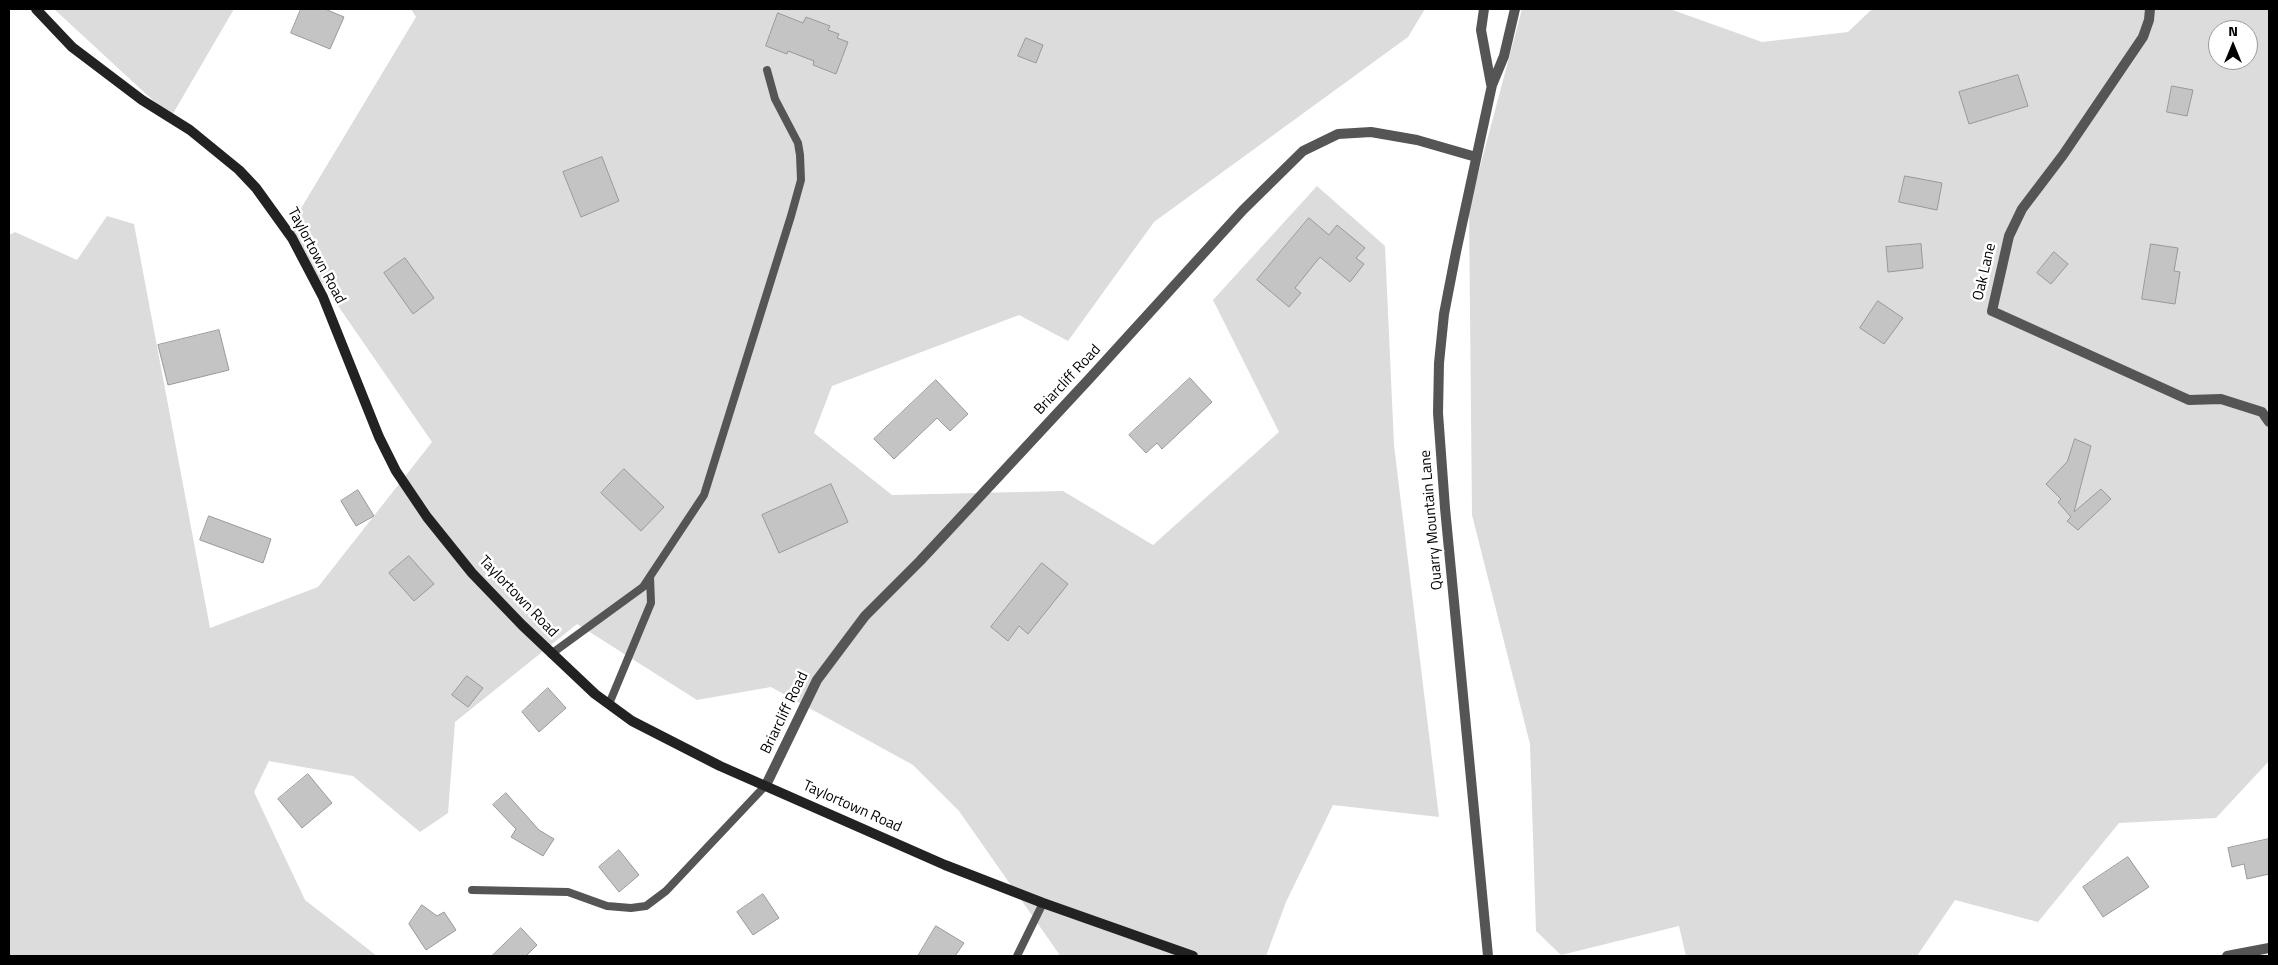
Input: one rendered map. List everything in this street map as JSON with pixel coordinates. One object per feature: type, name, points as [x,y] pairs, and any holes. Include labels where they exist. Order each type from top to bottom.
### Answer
[{"type":"street","name":"Taylortown Road","points":[[36,9],[72,47],[142,100],[190,130],[238,170],[266,200],[292,238],[323,296],[379,437],[396,472],[427,517],[472,573],[551,654],[609,704],[632,721],[676,745],[945,865],[1043,903],[1194,956]]},
{"type":"street","name":"Quarry Mountain Lane","points":[[1484,9],[1481,30],[1492,84]]},
{"type":"street","name":"Quarry Mountain Lane","points":[[1488,956],[1444,508],[1438,413],[1439,363],[1444,314],[1476,158],[1492,84],[1504,56],[1515,9]]},
{"type":"street","name":"Oak Lane","points":[[2150,9],[2149,20],[2143,37],[2063,155],[2022,209],[2009,236],[1992,310],[2190,400],[2222,399],[2262,412],[2269,422]]},
{"type":"street","name":"Briarcliff Road","points":[[766,785],[817,680],[866,616],[920,561],[1090,378],[1242,210],[1303,151],[1338,134],[1371,132],[1417,140],[1476,158]]},
{"type":"street","points":[[2227,956],[2269,948]]},
{"type":"lane","points":[[551,654],[643,587],[704,495],[801,180],[798,143],[775,98],[767,70]]},
{"type":"lane","points":[[609,704],[651,603],[650,578]]},
{"type":"lane","points":[[472,890],[568,892],[607,906],[631,908],[646,906],[666,891],[766,785]]},
{"type":"lane","points":[[1017,956],[1043,903]]},
{"type":"shaded area","points":[[54,9],[234,9],[171,117]]},
{"type":"shaded area","points":[[411,9],[1425,9],[1408,37],[1154,222],[1068,341],[1019,315],[832,386],[814,433],[892,495],[1063,491],[1153,545],[1279,432],[1213,300],[1317,186],[1385,246],[1394,445],[1439,817],[1333,805],[1286,902],[1266,956],[1058,956],[1059,954],[959,811],[913,765],[771,687],[697,700],[577,624],[455,722],[448,813],[420,832],[353,776],[269,761],[254,792],[305,900],[377,956],[9,956],[9,235],[15,232],[77,260],[107,216],[134,224],[210,628],[318,587],[432,442],[314,271],[288,230],[416,17]]},
{"type":"shaded area","points":[[1522,9],[1670,9],[1762,42],[1848,32],[1872,9],[2269,9],[2269,761],[2216,818],[2119,823],[2038,922],[1955,900],[1917,956],[1686,956],[1679,926],[1561,955],[1536,931],[1530,744],[1472,515],[1469,208]]},
{"type":"building","points":[[301,9],[325,9],[344,17],[330,49],[291,33]]},
{"type":"building","points":[[778,13],[803,23],[806,17],[830,26],[828,30],[839,34],[837,38],[848,42],[836,74],[813,65],[814,61],[788,51],[787,54],[766,46]]},
{"type":"building","points":[[1026,38],[1043,45],[1036,63],[1018,56]]},
{"type":"building","points":[[2018,75],[2028,106],[1969,124],[1959,92]]},
{"type":"building","points":[[2172,86],[2193,90],[2187,116],[2167,112]]},
{"type":"building","points":[[602,157],[619,201],[581,217],[563,172]]},
{"type":"building","points":[[1905,176],[1942,183],[1937,210],[1899,202]]},
{"type":"building","points":[[1309,218],[1329,235],[1337,225],[1365,248],[1356,258],[1364,264],[1350,282],[1320,257],[1295,288],[1301,293],[1289,307],[1257,280]]},
{"type":"building","points":[[1921,244],[1923,268],[1888,272],[1886,247]]},
{"type":"building","points":[[2151,244],[2178,248],[2174,271],[2180,272],[2175,304],[2142,299]]},
{"type":"building","points":[[2054,252],[2068,264],[2051,284],[2037,273]]},
{"type":"building","points":[[405,258],[434,298],[413,314],[384,273]]},
{"type":"building","points":[[1878,301],[1903,318],[1884,344],[1860,328]]},
{"type":"building","points":[[219,330],[229,370],[168,385],[158,345]]},
{"type":"building","points":[[1190,378],[1212,402],[1162,449],[1157,443],[1146,453],[1129,435]]},
{"type":"building","points":[[936,380],[968,414],[950,431],[937,418],[894,459],[874,439]]},
{"type":"building","points":[[2075,439],[2091,446],[2074,512],[2101,489],[2111,499],[2078,530],[2067,521],[2071,517],[2058,502],[2061,499],[2046,484],[2067,462]]},
{"type":"building","points":[[624,469],[664,507],[641,531],[601,493]]},
{"type":"building","points":[[831,484],[848,522],[779,553],[762,515]]},
{"type":"building","points":[[358,490],[374,516],[356,526],[341,501]]},
{"type":"building","points":[[209,516],[271,539],[263,563],[200,540]]},
{"type":"building","points":[[409,556],[434,584],[414,601],[389,573]]},
{"type":"building","points":[[1042,563],[1068,584],[1028,634],[1019,626],[1008,641],[991,627]]},
{"type":"building","points":[[467,676],[483,688],[468,707],[452,695]]},
{"type":"building","points":[[548,688],[566,708],[539,732],[522,712]]},
{"type":"building","points":[[308,774],[332,803],[302,828],[278,799]]},
{"type":"building","points":[[506,793],[539,830],[554,839],[543,856],[511,837],[516,829],[493,805]]},
{"type":"building","points":[[2269,839],[2269,874],[2247,879],[2244,864],[2232,867],[2228,848]]},
{"type":"building","points":[[619,850],[639,875],[619,892],[599,867]]},
{"type":"building","points":[[2128,857],[2149,887],[2103,917],[2083,887]]},
{"type":"building","points":[[763,894],[779,918],[753,935],[737,912]]},
{"type":"building","points":[[422,905],[437,916],[444,912],[456,930],[426,950],[409,924]]},
{"type":"building","points":[[936,926],[964,943],[955,956],[918,956]]},
{"type":"building","points":[[521,928],[537,945],[526,956],[492,956]]}]
